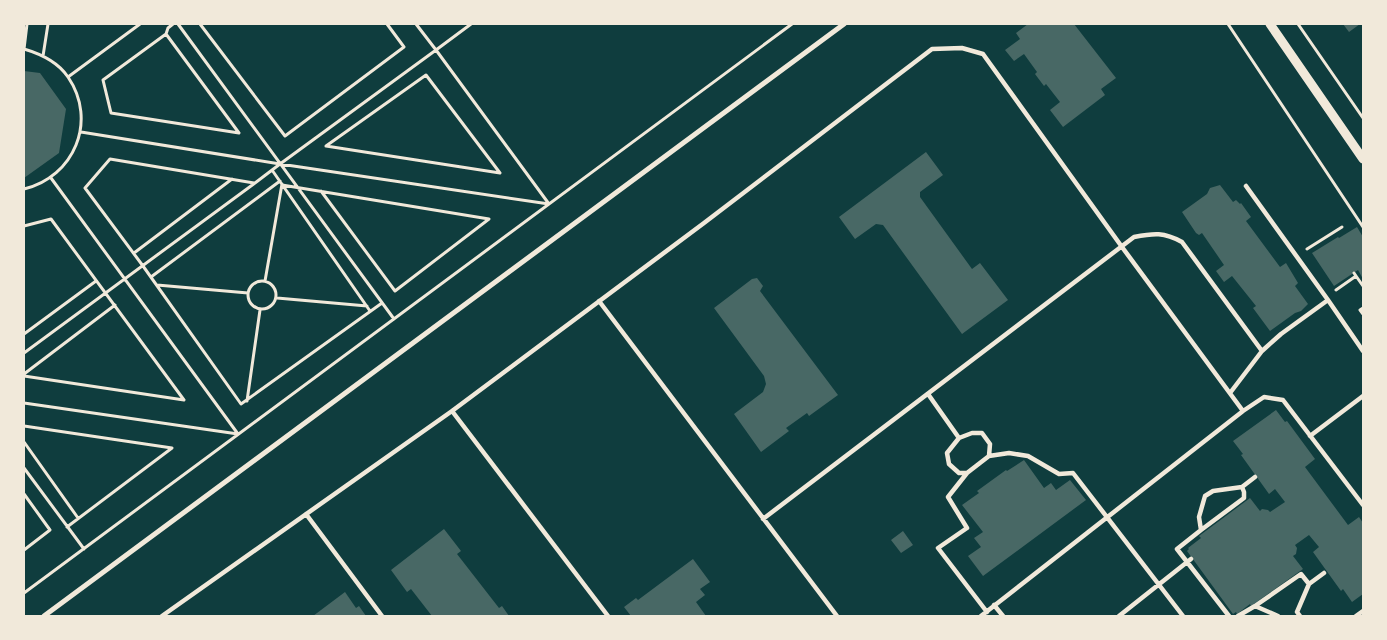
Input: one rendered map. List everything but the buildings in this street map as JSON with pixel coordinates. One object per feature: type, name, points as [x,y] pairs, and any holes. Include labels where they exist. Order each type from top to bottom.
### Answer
[{"type":"street","points":[[44,616],[844,24]]},
{"type":"street","points":[[1270,24],[1363,159]]},
{"type":"street","points":[[162,616],[452,411],[932,49],[962,48],[983,54],[1122,248],[1243,411]]},
{"type":"street","points":[[1246,186],[1363,351]]},
{"type":"street","points":[[763,518],[1122,248],[1134,237],[1152,233],[1169,235],[1182,242],[1262,351]]},
{"type":"street","points":[[1230,393],[1262,351],[1327,298]]},
{"type":"street","points":[[599,301],[837,616]]},
{"type":"street","points":[[928,394],[959,438]]},
{"type":"street","points":[[1310,436],[1363,396]]},
{"type":"street","points":[[981,616],[1243,411],[1264,397],[1283,400],[1363,505]]},
{"type":"street","points":[[452,411],[608,616]]},
{"type":"street","points":[[967,473],[959,473],[950,464],[947,453],[959,438],[972,433],[982,433],[990,444],[989,456]]},
{"type":"street","points":[[986,612],[938,548],[967,528],[948,497],[967,473],[989,456],[1010,453],[1028,456],[1059,474],[1074,473],[1183,616]]},
{"type":"street","points":[[1201,530],[1199,517],[1205,496],[1212,491],[1242,487],[1255,477]]},
{"type":"street","points":[[1229,616],[1224,612],[1189,561],[1177,549],[1244,498],[1242,487]]},
{"type":"street","points":[[306,514],[382,616]]},
{"type":"street","points":[[1119,616],[1189,561]]},
{"type":"street","points":[[1291,616],[1299,614],[1310,584],[1324,573]]},
{"type":"street","points":[[1238,616],[1256,606],[1301,574],[1310,584]]},
{"type":"street","points":[[994,605],[1003,616]]},
{"type":"street","points":[[1256,606],[1278,616]]},
{"type":"street","points":[[1219,616],[1224,612]]},
{"type":"street","points":[[1356,616],[1363,612]]},
{"type":"path","points":[[24,189],[35,187],[51,178],[65,165],[75,149],[80,132],[81,112],[77,94],[68,77],[56,64],[44,56],[24,49],[27,24]]},
{"type":"path","points":[[44,56],[48,24]]},
{"type":"path","points":[[68,77],[140,24]]},
{"type":"path","points":[[166,34],[239,133],[111,113],[103,80],[166,34],[168,28],[173,24]]},
{"type":"path","points":[[178,24],[394,319]]},
{"type":"path","points":[[200,24],[285,136],[404,47],[387,24]]},
{"type":"path","points":[[416,24],[549,204]]},
{"type":"path","points":[[24,353],[471,24]]},
{"type":"path","points":[[24,594],[792,24]]},
{"type":"path","points":[[1228,24],[1363,227]]},
{"type":"path","points":[[1298,24],[1363,118]]},
{"type":"path","points":[[426,75],[500,173],[413,160],[326,146],[426,75]]},
{"type":"path","points":[[80,132],[549,204]]},
{"type":"path","points":[[255,183],[110,159],[85,188],[242,404],[382,303]]},
{"type":"path","points":[[272,170],[370,311]]},
{"type":"path","points":[[51,178],[238,434]]},
{"type":"path","points":[[134,253],[232,179]]},
{"type":"path","points":[[264,281],[281,183]]},
{"type":"path","points":[[151,277],[281,183],[489,219],[395,291],[321,191]]},
{"type":"path","points":[[24,226],[51,219],[184,400],[24,375]]},
{"type":"path","points":[[1296,256],[1342,227]]},
{"type":"path","points":[[1327,298],[1355,274],[1363,286]]},
{"type":"path","points":[[24,334],[96,281]]},
{"type":"path","points":[[264,281],[274,287],[277,298],[271,307],[260,310],[251,304],[248,293],[254,284],[264,281]]},
{"type":"path","points":[[156,284],[248,293]]},
{"type":"path","points":[[277,298],[367,306]]},
{"type":"path","points":[[24,375],[115,305]]},
{"type":"path","points":[[1363,308],[1360,310],[1363,314]]},
{"type":"path","points":[[246,401],[260,310]]},
{"type":"path","points":[[24,403],[238,434]]},
{"type":"path","points":[[24,426],[172,448],[67,527]]},
{"type":"path","points":[[24,442],[78,518]]},
{"type":"path","points":[[24,468],[84,549]]},
{"type":"path","points":[[24,494],[50,530],[24,550]]}]
